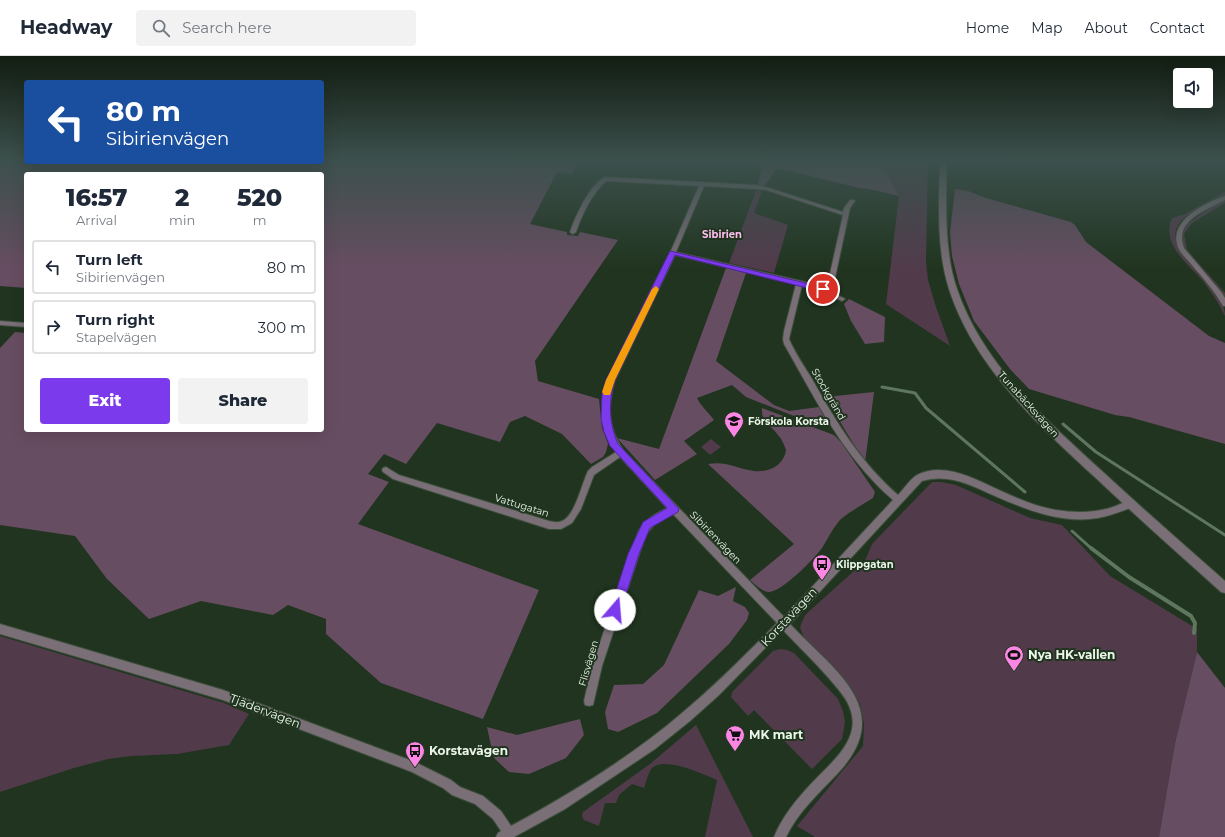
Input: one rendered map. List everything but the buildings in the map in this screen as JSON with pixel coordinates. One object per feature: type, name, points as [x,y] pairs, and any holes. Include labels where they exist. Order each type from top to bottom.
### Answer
[{"type":"street","points":[[573,232],[575,224],[591,196]]},
{"type":"street","name":"Sibirienvägen","points":[[697,196],[673,253],[611,380],[606,394],[605,408],[609,432],[615,446],[621,453],[784,623]]},
{"type":"street","points":[[790,196],[845,214]]},
{"type":"street","name":"Tunabäcksvägen","points":[[944,196],[946,255],[953,288],[960,310],[976,339],[1005,379],[1026,404],[1057,436],[1130,504],[1225,588]]},
{"type":"street","points":[[1225,198],[1186,220],[1178,233],[1178,241],[1181,248],[1219,293],[1225,304]]},
{"type":"street","points":[[823,289],[832,278],[845,214],[852,201]]},
{"type":"street","points":[[673,253],[823,289],[842,299]]},
{"type":"street","name":"Stockgränd","points":[[799,283],[787,331],[786,339],[788,344],[861,465],[881,486],[897,499]]},
{"type":"street","points":[[0,323],[24,325]]},
{"type":"street","name":"Vattugatan","points":[[386,470],[403,479],[548,525],[557,526],[566,524],[574,514],[591,473],[621,453]]},
{"type":"street","name":"Korstavägen","points":[[505,835],[561,805],[652,745],[715,691],[784,623],[918,478],[936,473],[958,477],[1026,505],[1065,516],[1089,517],[1115,511],[1130,504]]},
{"type":"street","name":"Flisvägen","points":[[589,701],[597,666],[642,532],[646,525],[654,519],[674,509]]},
{"type":"street","points":[[780,837],[801,806],[841,760],[853,743],[857,729],[857,714],[853,702],[835,677],[784,623]]},
{"type":"street","name":"Tjädervägen","points":[[0,629],[223,695],[415,768],[447,784],[456,791],[480,800],[497,815],[505,835]]},
{"type":"shaded area","points":[[0,196],[24,196],[24,288],[0,286]]},
{"type":"shaded area","points":[[324,196],[544,196],[530,224],[567,232],[567,235],[578,236],[580,232],[618,240],[535,361],[538,381],[599,399],[602,428],[608,444],[603,457],[591,464],[562,434],[525,416],[510,422],[500,442],[437,423],[406,464],[384,454],[368,474],[389,482],[358,524],[539,590],[483,719],[381,683],[326,634],[326,619],[288,605],[273,615],[201,601],[149,619],[107,579],[75,536],[0,525],[0,348],[15,332],[24,333],[24,432],[324,432]]},
{"type":"shaded area","points":[[754,196],[760,196],[754,213],[788,225],[774,273],[729,263]]},
{"type":"shaded area","points":[[899,196],[927,196],[926,261],[928,280],[950,346],[886,304]]},
{"type":"shaded area","points":[[954,196],[982,196],[1071,222],[1075,225],[1086,242],[1209,336],[1225,343],[1225,444],[1129,417],[1115,415],[1029,389],[1010,369],[974,321],[959,284],[952,256],[950,232]]},
{"type":"shaded area","points":[[1217,196],[1224,196],[1185,217],[1178,225],[1175,234],[1177,244],[1183,256],[1219,298],[1224,308],[1225,316],[1218,302],[1203,281],[1183,260],[1173,245],[1170,236],[1172,218],[1185,214]]},
{"type":"shaded area","points":[[1225,200],[1225,203],[1192,223],[1184,234],[1187,250],[1225,293],[1225,299],[1183,247],[1181,241],[1182,228],[1208,209]]},
{"type":"shaded area","points":[[726,268],[746,273],[716,361],[774,405],[789,411],[819,407],[825,418],[824,421],[820,423],[799,418],[746,397],[732,385],[697,398],[714,420],[684,441],[697,454],[655,480],[617,438],[659,449]]},
{"type":"shaded area","points":[[849,299],[885,317],[884,342],[865,344],[851,321],[844,304]]},
{"type":"shaded area","points":[[874,392],[865,463],[825,397]]},
{"type":"shaded area","points":[[762,408],[834,435],[841,442],[875,492],[873,498],[840,520],[832,530],[822,548],[812,560],[781,587],[774,591],[768,592],[761,589],[750,580],[794,544],[708,464],[727,464],[748,470],[765,471],[779,464],[785,455],[786,450],[783,442],[763,417]]},
{"type":"shaded area","points":[[711,439],[721,447],[710,455],[701,447]]},
{"type":"shaded area","name":"Nya HK-vallen","points":[[932,482],[956,485],[1030,518],[1062,525],[1110,576],[1197,629],[1197,652],[1175,743],[1159,837],[815,837],[797,826],[863,746],[864,724],[860,704],[850,687],[805,641],[800,627],[805,615],[865,561],[872,544]]},
{"type":"shaded area","points":[[736,587],[733,601],[745,607],[749,613],[747,620],[729,644],[657,713],[618,732],[608,729],[605,712],[614,685],[643,684],[664,665],[699,590],[718,596]]},
{"type":"shaded area","points":[[0,636],[224,703],[249,714],[229,745],[177,754],[131,756],[108,759],[74,768],[0,792]]},
{"type":"shaded area","points":[[780,649],[794,653],[838,699],[843,711],[845,722],[842,739],[812,769],[754,710],[748,716],[731,697],[732,692],[773,651]]},
{"type":"shaded area","points":[[1197,652],[1225,688],[1225,837],[1159,837],[1175,743]]},
{"type":"shaded area","points":[[580,719],[584,735],[566,758],[529,774],[509,772],[495,759],[493,755],[487,727],[517,735]]},
{"type":"shaded area","points":[[696,725],[753,837],[705,837],[717,780],[684,767],[665,764],[652,768],[644,788],[632,784],[619,795],[616,803],[605,803],[599,826],[584,820],[582,816],[583,812],[650,764]]},
{"type":"waterway","points":[[882,387],[915,393],[926,408],[1025,492]]},
{"type":"waterway","points":[[1063,424],[1096,452],[1225,535]]},
{"type":"waterway","points":[[1072,531],[1092,549]]},
{"type":"waterway","points":[[1091,548],[1129,577],[1191,616],[1195,623],[1194,633]]},
{"type":"slow traffic","points":[[607,392],[611,380],[656,289]]},
{"type":"place","name":"Förskola Korsta","points":[[734,438]]},
{"type":"place","name":"Klippgatan","points":[[822,581]]},
{"type":"place","name":"Nya HK-vallen","points":[[1014,672]]},
{"type":"place","name":"MK mart","points":[[735,752]]},
{"type":"place","name":"Korstavägen","points":[[415,768]]},
{"type":"district","name":"Sibirien","points":[[722,234]]},
{"type":"route","points":[[615,610],[642,532],[646,525],[654,519],[674,509],[615,446],[609,432],[606,419],[606,394],[611,380],[673,253],[823,289]]}]
